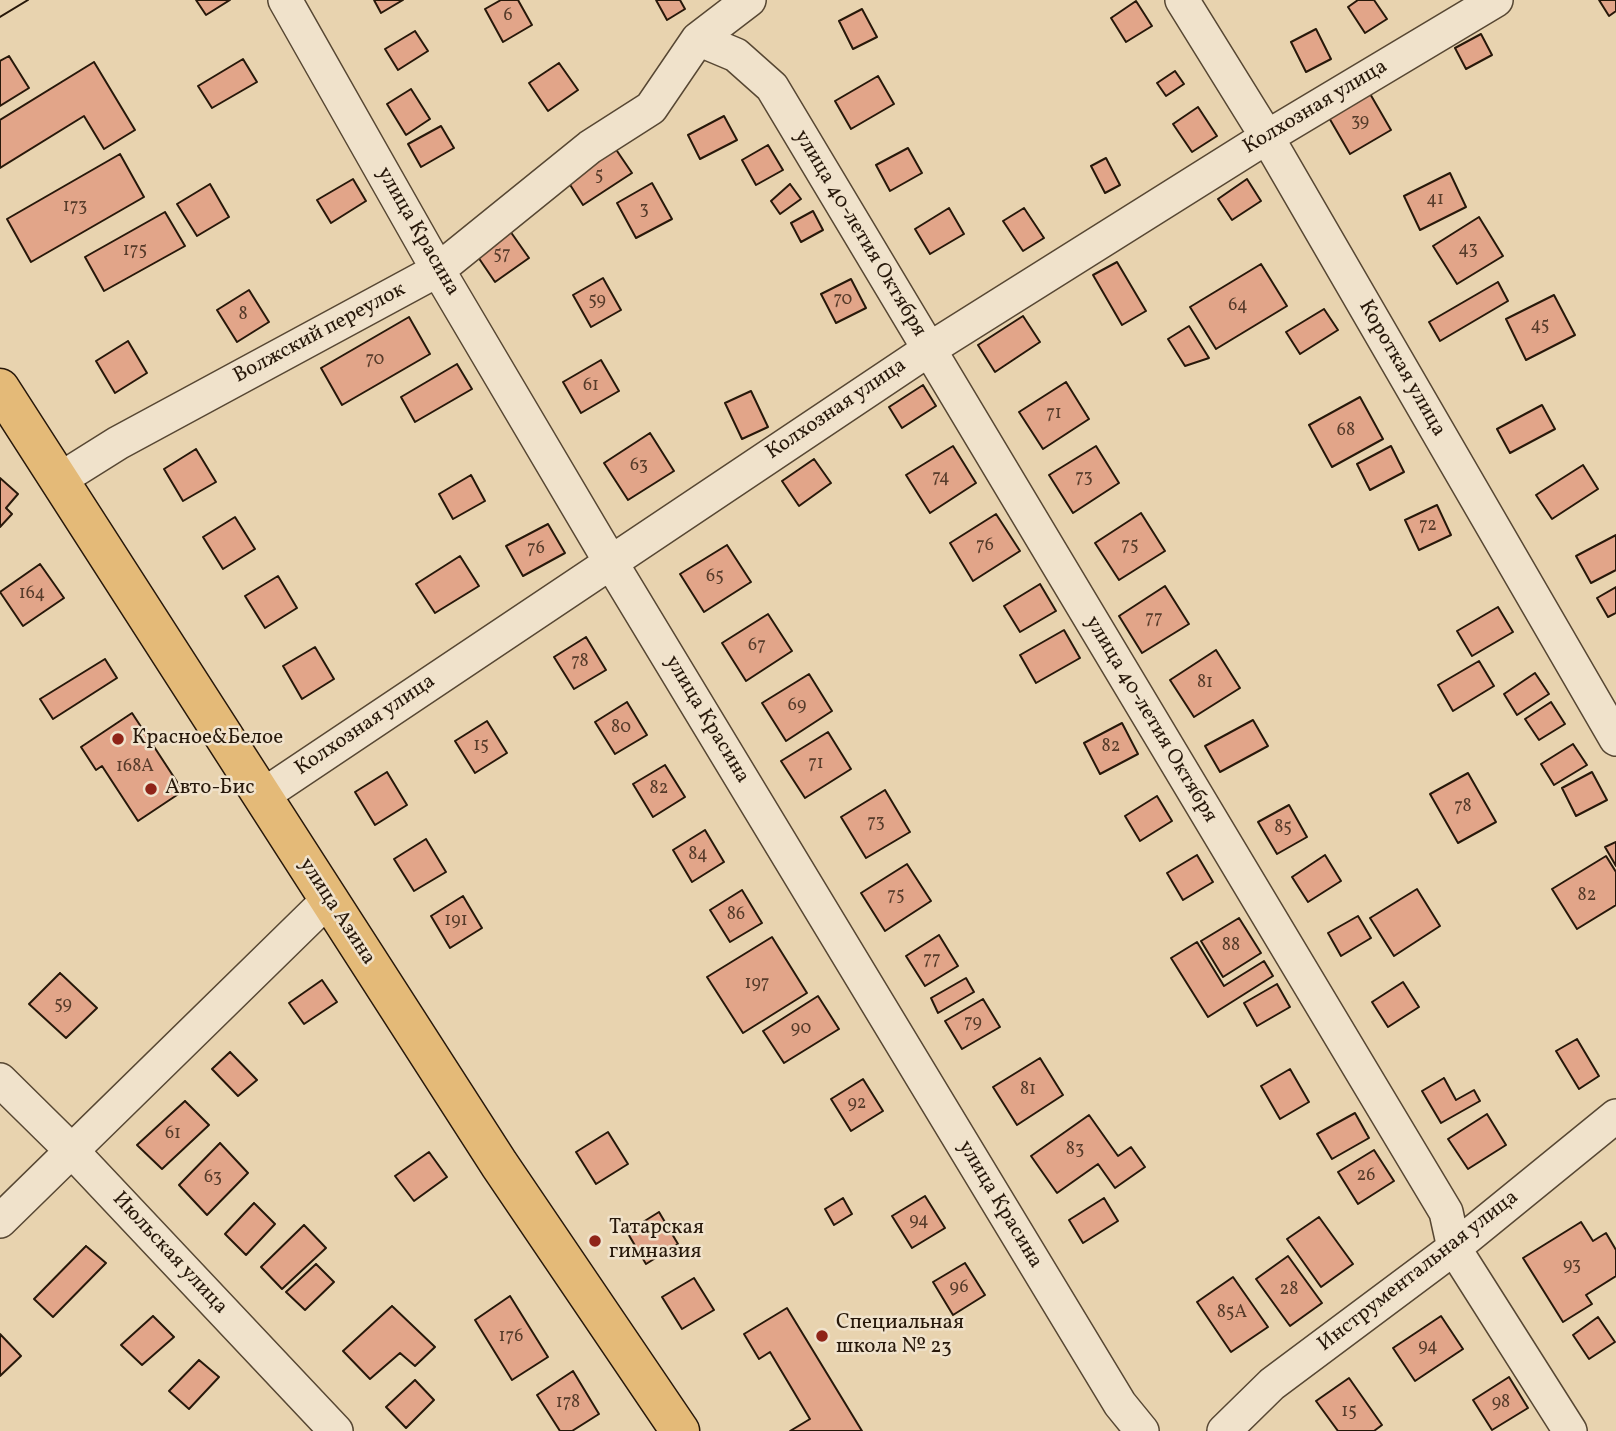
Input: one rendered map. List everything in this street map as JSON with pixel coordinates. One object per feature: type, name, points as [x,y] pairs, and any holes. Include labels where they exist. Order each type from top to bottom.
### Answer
[{"type":"main road","name":"улица Азина","points":[[0,388],[499,1164],[680,1431]]},
{"type":"street","name":"улица Красина","points":[[285,0],[438,270],[610,561],[1120,1404],[1142,1431]]},
{"type":"street","name":"Волжский переулок","points":[[59,480],[118,443],[438,270],[590,147],[651,108],[698,39],[749,0]]},
{"type":"street","name":"Короткая улица","points":[[1182,0],[1267,137],[1616,739]]},
{"type":"street","name":"Колхозная улица","points":[[262,796],[928,350],[1267,137],[1496,0]]},
{"type":"street","name":"улица 40-летия Октября","points":[[698,39],[736,55],[772,87],[1446,1212],[1454,1248],[1570,1431]]},
{"type":"street","points":[[0,1222],[328,900]]},
{"type":"street","name":"Июльская улица","points":[[0,1080],[72,1151],[336,1431]]},
{"type":"street","name":"Инструментальная улица","points":[[1224,1431],[1272,1384],[1454,1248],[1616,1116]]},
{"type":"building","points":[[196,0],[230,0],[206,15]]},
{"type":"building","points":[[374,0],[403,0],[381,13]]},
{"type":"building","points":[[501,0],[518,0],[532,25],[503,42],[485,9]]},
{"type":"building","points":[[656,0],[680,0],[685,9],[667,20]]},
{"type":"building","points":[[1358,0],[1374,0],[1387,19],[1365,33],[1348,7]]},
{"type":"building","points":[[1599,0],[1616,0],[1616,11],[1609,16]]},
{"type":"building","points":[[1136,1],[1152,26],[1126,42],[1111,18]]},
{"type":"building","points":[[862,9],[877,37],[853,49],[839,21]]},
{"type":"building","points":[[1316,29],[1331,59],[1306,72],[1291,42]]},
{"type":"building","points":[[415,31],[428,51],[398,70],[385,49]]},
{"type":"building","points":[[1481,34],[1492,55],[1466,69],[1455,48]]},
{"type":"building","points":[[9,56],[29,88],[0,106],[0,61]]},
{"type":"building","points":[[243,59],[257,82],[212,108],[198,86]]},
{"type":"building","points":[[94,62],[135,130],[104,149],[84,116],[0,168],[0,120]]},
{"type":"building","points":[[559,63],[578,90],[548,111],[529,83]]},
{"type":"building","points":[[1175,71],[1184,84],[1166,96],[1157,83]]},
{"type":"building","points":[[878,76],[894,104],[851,129],[835,101]]},
{"type":"building","points":[[411,89],[430,119],[406,135],[387,104]]},
{"type":"building","points":[[1369,92],[1391,130],[1350,154],[1328,116]]},
{"type":"building","points":[[1198,107],[1217,136],[1192,152],[1173,124]]},
{"type":"building","points":[[724,116],[737,140],[700,159],[688,135]]},
{"type":"building","points":[[441,126],[454,148],[421,167],[408,144]]},
{"type":"building","points":[[768,145],[783,170],[756,185],[742,160]]},
{"type":"building","points":[[615,148],[632,173],[583,205],[567,180]]},
{"type":"building","points":[[908,148],[922,173],[890,191],[876,165]]},
{"type":"building","points":[[120,154],[144,197],[31,262],[7,219]]},
{"type":"building","points":[[1106,158],[1120,185],[1105,193],[1091,166]]},
{"type":"building","points":[[1450,173],[1466,207],[1420,230],[1404,196]]},
{"type":"building","points":[[353,179],[366,201],[331,223],[317,200]]},
{"type":"building","points":[[1247,179],[1261,201],[1232,220],[1218,199]]},
{"type":"building","points":[[652,183],[672,219],[636,238],[617,203]]},
{"type":"building","points":[[210,184],[229,217],[197,236],[177,204]]},
{"type":"building","points":[[790,184],[801,199],[780,214],[771,201]]},
{"type":"building","points":[[949,208],[964,234],[930,254],[915,229]]},
{"type":"building","points":[[1024,208],[1044,238],[1023,251],[1003,221]]},
{"type":"building","points":[[813,211],[823,230],[801,242],[791,223]]},
{"type":"building","points":[[165,212],[185,246],[104,291],[85,257]]},
{"type":"building","points":[[1479,217],[1503,256],[1457,284],[1433,246]]},
{"type":"building","points":[[510,231],[529,258],[495,282],[476,254]]},
{"type":"building","points":[[1117,262],[1146,311],[1122,325],[1093,275]]},
{"type":"building","points":[[1261,264],[1287,306],[1216,349],[1190,307]]},
{"type":"building","points":[[603,278],[621,310],[591,327],[573,295]]},
{"type":"building","points":[[851,279],[866,308],[836,323],[821,294]]},
{"type":"building","points":[[1498,282],[1508,301],[1440,341],[1429,322]]},
{"type":"building","points":[[249,290],[269,322],[237,342],[217,310]]},
{"type":"building","points":[[1554,295],[1575,335],[1526,360],[1506,319]]},
{"type":"building","points":[[1324,309],[1338,330],[1300,354],[1286,332]]},
{"type":"building","points":[[1023,316],[1040,342],[995,372],[978,345]]},
{"type":"building","points":[[409,317],[430,354],[342,405],[321,368]]},
{"type":"building","points":[[1189,326],[1209,358],[1185,366],[1168,339]]},
{"type":"building","points":[[128,341],[147,373],[115,393],[96,361]]},
{"type":"building","points":[[601,360],[619,391],[581,413],[563,382]]},
{"type":"building","points":[[457,364],[472,389],[415,422],[401,397]]},
{"type":"building","points":[[1066,382],[1089,419],[1043,449],[1019,412]]},
{"type":"building","points":[[923,385],[936,406],[902,428],[889,407]]},
{"type":"building","points":[[751,391],[768,427],[742,439],[725,403]]},
{"type":"building","points":[[1360,397],[1383,439],[1332,467],[1309,425]]},
{"type":"building","points":[[1542,405],[1555,429],[1510,453],[1497,429]]},
{"type":"building","points":[[650,433],[674,471],[628,500],[604,463]]},
{"type":"building","points":[[953,446],[976,483],[930,513],[906,475]]},
{"type":"building","points":[[1096,446],[1119,483],[1073,513],[1049,475]]},
{"type":"building","points":[[1391,446],[1404,472],[1370,490],[1357,464]]},
{"type":"building","points":[[196,449],[216,482],[183,501],[164,469]]},
{"type":"building","points":[[814,459],[831,483],[799,506],[782,481]]},
{"type":"building","points":[[1583,465],[1598,489],[1552,519],[1536,495]]},
{"type":"building","points":[[471,475],[485,501],[453,519],[439,494]]},
{"type":"building","points":[[0,478],[18,494],[6,508],[12,514],[0,527]]},
{"type":"building","points":[[1437,505],[1451,535],[1419,550],[1405,520]]},
{"type":"building","points":[[1141,513],[1165,551],[1119,580],[1095,543]]},
{"type":"building","points":[[996,514],[1020,551],[973,581],[950,543]]},
{"type":"building","points":[[235,517],[255,549],[223,569],[203,537]]},
{"type":"building","points":[[548,524],[565,553],[523,576],[506,546]]},
{"type":"building","points":[[1616,535],[1616,570],[1591,583],[1576,556]]},
{"type":"building","points":[[727,545],[751,582],[704,612],[680,574]]},
{"type":"building","points":[[460,556],[479,586],[435,613],[416,584]]},
{"type":"building","points":[[40,564],[64,598],[23,626],[0,592]]},
{"type":"building","points":[[278,576],[297,608],[265,628],[245,596]]},
{"type":"building","points":[[1040,584],[1056,611],[1020,632],[1004,606]]},
{"type":"building","points":[[1165,586],[1189,624],[1142,653],[1119,616]]},
{"type":"building","points":[[1616,587],[1616,613],[1608,617],[1597,598]]},
{"type":"building","points":[[1498,607],[1513,632],[1472,656],[1457,631]]},
{"type":"building","points":[[768,614],[792,651],[746,681],[722,643]]},
{"type":"building","points":[[1064,630],[1080,658],[1036,683],[1020,655]]},
{"type":"building","points":[[586,637],[606,670],[574,689],[554,657]]},
{"type":"building","points":[[315,647],[334,679],[302,699],[283,666]]},
{"type":"building","points":[[1216,650],[1240,688],[1194,717],[1170,680]]},
{"type":"building","points":[[105,659],[117,678],[53,719],[40,699]]},
{"type":"building","points":[[1479,661],[1494,686],[1453,711],[1438,685]]},
{"type":"building","points":[[1535,673],[1549,694],[1517,715],[1504,694]]},
{"type":"building","points":[[809,674],[832,711],[786,741],[762,703]]},
{"type":"building","points":[[627,702],[647,735],[615,754],[595,722]]},
{"type":"building","points":[[1551,702],[1565,724],[1539,740],[1525,719]]},
{"type":"building","points":[[132,713],[183,791],[138,821],[102,766],[96,770],[81,747]]},
{"type":"building","points":[[1253,720],[1268,746],[1220,772],[1205,746]]},
{"type":"building","points":[[487,721],[507,753],[475,773],[455,741]]},
{"type":"building","points":[[1122,723],[1138,754],[1100,774],[1084,743]]},
{"type":"building","points":[[828,732],[851,769],[805,798],[781,761]]},
{"type":"building","points":[[1573,744],[1587,765],[1554,785],[1541,764]]},
{"type":"building","points":[[665,765],[685,797],[653,817],[633,784]]},
{"type":"building","points":[[387,772],[407,805],[375,825],[355,792]]},
{"type":"building","points":[[1592,772],[1607,800],[1576,816],[1562,788]]},
{"type":"building","points":[[1468,773],[1496,822],[1458,843],[1430,794]]},
{"type":"building","points":[[885,790],[910,832],[866,858],[841,817]]},
{"type":"building","points":[[1157,796],[1172,821],[1140,841],[1125,816]]},
{"type":"building","points":[[1289,805],[1307,837],[1277,854],[1258,822]]},
{"type":"building","points":[[705,830],[724,862],[692,882],[673,850]]},
{"type":"building","points":[[426,839],[446,872],[414,891],[394,859]]},
{"type":"building","points":[[1616,842],[1616,866],[1605,847]]},
{"type":"building","points":[[1197,855],[1213,882],[1183,900],[1167,873]]},
{"type":"building","points":[[1325,855],[1341,881],[1308,902],[1292,877]]},
{"type":"building","points":[[1606,856],[1616,872],[1616,905],[1577,929],[1552,889]]},
{"type":"building","points":[[907,864],[931,901],[885,931],[861,893]]},
{"type":"building","points":[[1417,889],[1440,926],[1394,956],[1370,918]]},
{"type":"building","points":[[742,890],[762,923],[730,942],[710,910]]},
{"type":"building","points":[[463,896],[482,928],[450,948],[431,916]]},
{"type":"building","points":[[1358,916],[1371,938],[1341,956],[1328,933]]},
{"type":"building","points":[[1239,918],[1261,953],[1223,977],[1201,941]]},
{"type":"building","points":[[939,935],[958,966],[925,986],[906,956]]},
{"type":"building","points":[[772,937],[807,993],[743,1033],[707,977]]},
{"type":"building","points":[[1197,942],[1224,986],[1264,961],[1273,976],[1208,1017],[1171,958]]},
{"type":"building","points":[[60,973],[97,1008],[66,1038],[29,1004]]},
{"type":"building","points":[[966,978],[974,992],[938,1013],[931,998]]},
{"type":"building","points":[[322,980],[337,1002],[304,1024],[289,1003]]},
{"type":"building","points":[[1403,982],[1419,1007],[1388,1027],[1372,1002]]},
{"type":"building","points":[[1277,984],[1290,1007],[1257,1026],[1244,1003]]},
{"type":"building","points":[[818,996],[839,1029],[784,1063],[763,1031]]},
{"type":"building","points":[[983,999],[1000,1027],[962,1049],[945,1021]]},
{"type":"building","points":[[1577,1039],[1599,1076],[1579,1089],[1556,1051]]},
{"type":"building","points":[[230,1052],[257,1080],[238,1096],[212,1069]]},
{"type":"building","points":[[1040,1058],[1063,1095],[1017,1125],[993,1087]]},
{"type":"building","points":[[1290,1069],[1309,1102],[1280,1119],[1261,1086]]},
{"type":"building","points":[[1444,1078],[1456,1100],[1474,1090],[1480,1101],[1441,1123],[1422,1091]]},
{"type":"building","points":[[863,1079],[883,1111],[851,1131],[831,1099]]},
{"type":"building","points":[[185,1101],[209,1125],[162,1169],[137,1145]]},
{"type":"building","points":[[1355,1113],[1369,1138],[1332,1159],[1317,1134]]},
{"type":"building","points":[[1487,1114],[1506,1145],[1468,1169],[1448,1139]]},
{"type":"building","points":[[1089,1115],[1118,1156],[1131,1147],[1145,1167],[1115,1188],[1098,1164],[1057,1193],[1031,1156]]},
{"type":"building","points":[[608,1132],[628,1164],[596,1184],[576,1152]]},
{"type":"building","points":[[220,1143],[248,1173],[207,1215],[179,1185]]},
{"type":"building","points":[[1374,1150],[1394,1181],[1358,1204],[1338,1172]]},
{"type":"building","points":[[429,1152],[447,1177],[414,1201],[395,1176]]},
{"type":"building","points":[[925,1196],[945,1228],[912,1248],[892,1216]]},
{"type":"building","points":[[843,1198],[852,1214],[834,1225],[825,1209]]},
{"type":"building","points":[[1104,1198],[1118,1221],[1083,1243],[1069,1220]]},
{"type":"building","points":[[254,1203],[275,1224],[246,1255],[225,1234]]},
{"type":"building","points":[[659,1212],[678,1244],[646,1264],[627,1232]]},
{"type":"building","points":[[1319,1217],[1353,1264],[1321,1287],[1287,1239]]},
{"type":"building","points":[[1581,1222],[1593,1241],[1606,1233],[1616,1250],[1616,1276],[1586,1295],[1592,1304],[1563,1322],[1523,1258]]},
{"type":"building","points":[[304,1225],[326,1248],[282,1289],[261,1267]]},
{"type":"building","points":[[86,1246],[106,1263],[53,1317],[34,1299]]},
{"type":"building","points":[[1288,1256],[1322,1303],[1290,1326],[1256,1279]]},
{"type":"building","points":[[965,1263],[985,1295],[953,1315],[933,1282]]},
{"type":"building","points":[[316,1264],[334,1282],[305,1310],[286,1292]]},
{"type":"building","points":[[1233,1277],[1268,1327],[1231,1352],[1197,1302]]},
{"type":"building","points":[[694,1278],[714,1310],[682,1329],[662,1297]]},
{"type":"building","points":[[510,1296],[548,1357],[512,1380],[475,1320]]},
{"type":"building","points":[[392,1306],[435,1347],[415,1366],[400,1353],[370,1379],[343,1351]]},
{"type":"building","points":[[787,1308],[862,1431],[790,1431],[810,1419],[770,1352],[759,1359],[744,1334]]},
{"type":"building","points":[[153,1316],[174,1337],[142,1365],[121,1345]]},
{"type":"building","points":[[1441,1316],[1463,1349],[1415,1381],[1393,1348]]},
{"type":"building","points":[[1598,1317],[1615,1342],[1589,1359],[1573,1335]]},
{"type":"building","points":[[0,1334],[21,1356],[0,1376]]},
{"type":"building","points":[[199,1360],[219,1377],[189,1409],[169,1391]]},
{"type":"building","points":[[573,1371],[599,1414],[572,1431],[560,1431],[537,1395]]},
{"type":"building","points":[[1509,1377],[1528,1408],[1492,1430],[1473,1400]]},
{"type":"building","points":[[1349,1378],[1382,1425],[1374,1431],[1338,1431],[1316,1401]]},
{"type":"building","points":[[415,1380],[434,1400],[406,1428],[386,1407]]},
{"type":"tram line","points":[[0,17],[28,0]]},
{"type":"place","name":"Красное&Белое","points":[[118,739]]},
{"type":"place","name":"Авто-Бис","points":[[151,789]]},
{"type":"place","name":"Татарская гимназия","points":[[595,1241]]},
{"type":"place","name":"Специальная школа № 23","points":[[822,1336]]}]
